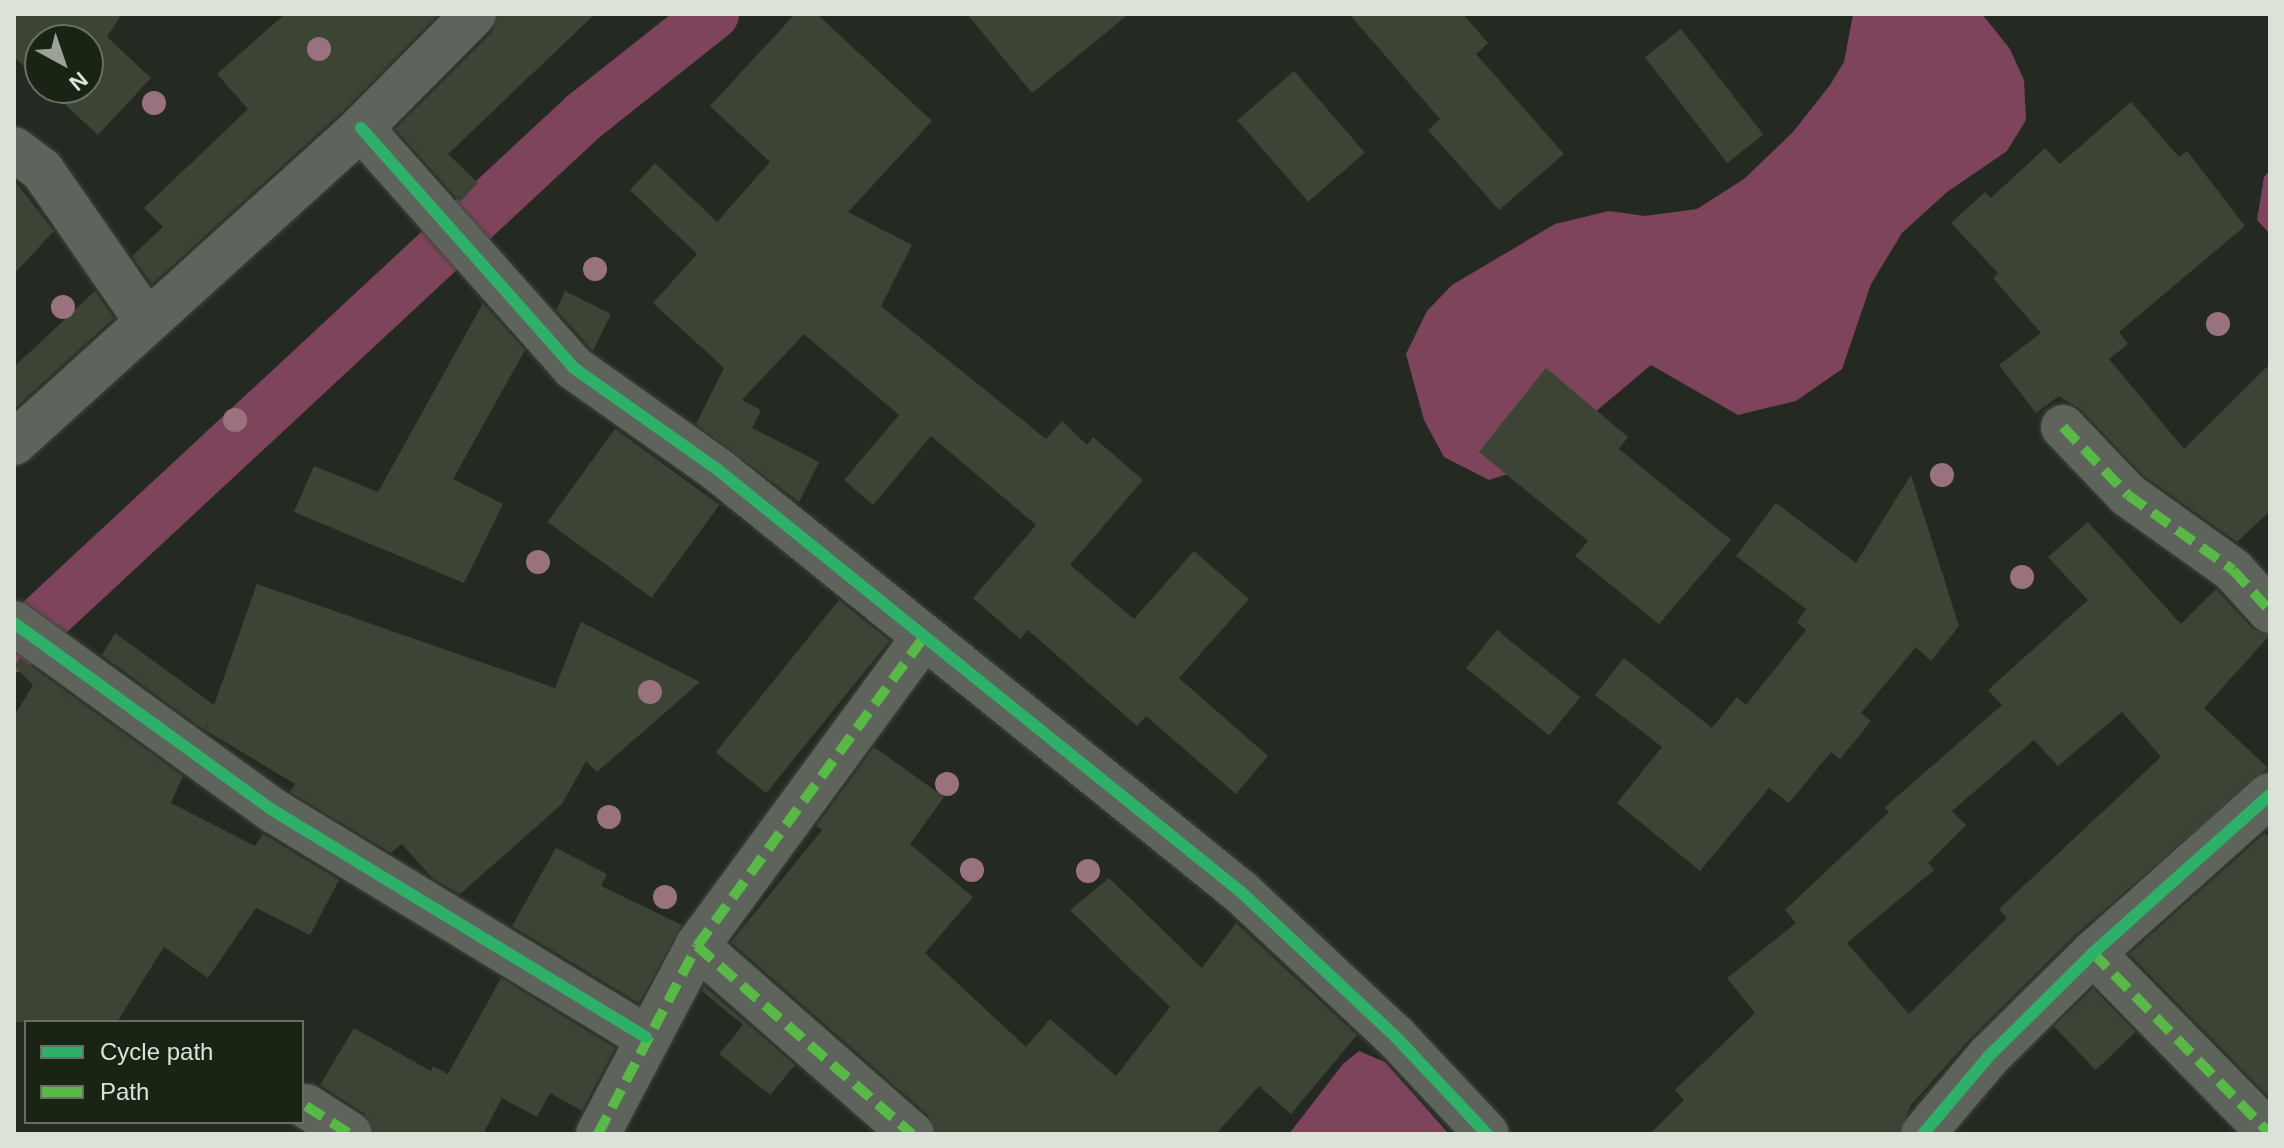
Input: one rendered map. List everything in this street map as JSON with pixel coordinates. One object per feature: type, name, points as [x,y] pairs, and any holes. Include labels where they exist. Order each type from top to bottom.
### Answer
[{"type":"street","points":[[14,443],[361,128],[474,14]]},
{"type":"street","points":[[361,128],[539,323],[574,368],[718,470],[1241,892],[1395,1036],[1487,1134]]},
{"type":"street","points":[[14,149],[42,170],[146,320]]},
{"type":"street","points":[[2063,427],[2128,495],[2233,570],[2270,611]]},
{"type":"street","points":[[14,623],[274,811],[646,1037]]},
{"type":"street","points":[[598,1134],[646,1037],[697,946],[924,637]]},
{"type":"street","points":[[1923,1134],[1988,1057],[2093,953],[2270,795]]},
{"type":"street","points":[[697,946],[912,1134]]},
{"type":"street","points":[[2093,953],[2270,1134]]},
{"type":"street","points":[[306,1106],[350,1134]]},
{"type":"shaded area","points":[[1853,14],[1982,14],[2010,49],[2024,80],[2026,120],[2007,151],[1947,192],[1902,233],[1871,284],[1842,369],[1796,401],[1738,415],[1651,365],[1544,455],[1514,472],[1489,480],[1444,457],[1424,420],[1406,354],[1427,311],[1452,285],[1555,224],[1609,211],[1645,216],[1697,209],[1744,179],[1793,132],[1830,85],[1844,62]]},
{"type":"shaded area","points":[[2270,170],[2270,234],[2257,220],[2264,177]]},
{"type":"shaded area","points":[[1359,1051],[1385,1062],[1449,1134],[1289,1134],[1343,1064]]},
{"type":"building","points":[[14,14],[122,14],[107,37],[151,78],[98,135],[64,104],[104,104],[104,24],[24,24],[24,66],[14,57]]},
{"type":"building","points":[[285,14],[439,14],[344,110],[152,284],[132,256],[163,227],[144,208],[248,109],[217,74]]},
{"type":"building","points":[[498,14],[595,14],[448,154],[478,183],[460,202],[395,129],[492,32]]},
{"type":"building","points":[[795,14],[817,14],[932,121],[848,212],[912,245],[881,306],[1046,439],[1062,421],[1087,445],[1093,437],[1143,480],[1070,565],[1134,619],[1194,551],[1249,599],[1179,678],[1268,756],[1236,794],[1146,716],[1137,726],[1028,630],[1020,639],[973,598],[1036,525],[931,436],[873,505],[844,480],[899,415],[804,334],[742,400],[761,410],[752,428],[819,462],[799,502],[696,424],[724,368],[653,303],[697,254],[630,190],[655,163],[717,222],[770,162],[710,106]]},
{"type":"building","points":[[967,14],[1129,14],[1032,93]]},
{"type":"building","points":[[1349,14],[1463,14],[1488,43],[1476,54],[1564,154],[1499,210],[1428,130],[1440,119]]},
{"type":"building","points":[[1681,29],[1763,135],[1727,163],[1645,57]]},
{"type":"building","points":[[1294,71],[1365,153],[1308,202],[1237,120]]},
{"type":"building","points":[[2131,102],[2179,157],[2187,151],[2245,226],[2119,332],[2128,344],[2109,359],[2184,449],[2270,364],[2270,511],[2237,542],[2144,476],[2080,409],[2059,396],[2036,413],[1999,365],[2041,333],[1993,278],[1998,273],[1951,223],[1985,192],[1991,198],[2045,148],[2060,164]]},
{"type":"building","points":[[14,180],[54,231],[14,274]]},
{"type":"building","points":[[95,291],[114,318],[14,409],[14,367]]},
{"type":"building","points":[[565,291],[611,314],[593,351],[556,310]]},
{"type":"building","points":[[483,303],[525,350],[453,479],[503,504],[464,583],[294,512],[314,466],[378,492]]},
{"type":"building","points":[[1546,368],[1628,437],[1619,449],[1731,540],[1659,624],[1575,556],[1588,541],[1479,452]]},
{"type":"building","points":[[615,429],[719,505],[652,598],[547,522]]},
{"type":"building","points":[[1911,475],[1959,626],[1931,661],[1916,647],[1861,713],[1871,721],[1840,759],[1831,752],[1789,803],[1769,788],[1700,871],[1617,803],[1662,747],[1595,695],[1624,658],[1712,728],[1737,697],[1746,705],[1806,630],[1797,622],[1806,609],[1736,556],[1776,503],[1856,563]]},
{"type":"building","points":[[2088,522],[2181,624],[2216,589],[2252,628],[2270,635],[2204,708],[2268,768],[2076,934],[1970,1039],[1911,1105],[1899,1134],[1650,1134],[1684,1100],[1675,1090],[1755,1013],[1727,978],[1796,923],[1785,910],[1889,812],[1884,808],[2002,705],[1988,690],[2088,600],[2048,557]],"holes":[[[2122,712],[2161,757],[1999,909],[2007,918],[1909,1014],[1847,943],[1934,870],[1928,863],[1966,825],[1952,811],[2034,740],[2058,766]]]},
{"type":"building","points":[[257,584],[555,688],[581,622],[700,682],[597,772],[586,761],[562,804],[460,894],[432,878],[402,844],[391,853],[290,792],[295,784],[205,730],[210,717],[204,730],[102,655],[115,633],[214,705]]},
{"type":"building","points":[[839,600],[890,641],[766,793],[716,752]]},
{"type":"building","points":[[1497,630],[1580,697],[1549,735],[1466,668]]},
{"type":"building","points":[[20,658],[183,776],[171,803],[255,846],[263,834],[339,880],[310,935],[256,908],[208,978],[164,947],[118,1020],[14,1022],[14,716],[33,685],[14,666]]},
{"type":"building","points":[[874,747],[944,797],[910,844],[973,897],[925,953],[1026,1047],[1050,1019],[1116,1076],[1170,1007],[1070,910],[1109,878],[1202,968],[1236,923],[1357,1035],[1291,1114],[1259,1086],[1216,1134],[936,1134],[928,1115],[731,942],[822,830],[816,826]]},
{"type":"building","points":[[2265,833],[2270,839],[2270,1098],[2129,954]]},
{"type":"building","points":[[556,848],[607,874],[601,886],[682,925],[639,1003],[512,926]]},
{"type":"building","points":[[501,978],[615,1048],[582,1111],[550,1093],[537,1117],[502,1098],[483,1134],[375,1134],[364,1113],[320,1085],[354,1028],[431,1071],[433,1066],[448,1074]]},
{"type":"building","points":[[704,986],[795,1065],[770,1095],[719,1054],[743,1025],[702,991]]},
{"type":"building","points":[[2093,988],[2135,1032],[2096,1070],[2053,1026]]},
{"type":"waterway","points":[[14,646],[583,117],[713,14]]},
{"type":"marked path","points":[[2063,427],[2128,495],[2233,570],[2270,611]]},
{"type":"marked path","points":[[598,1134],[697,946],[924,637]]},
{"type":"marked path","points":[[697,946],[912,1134]]},
{"type":"marked path","points":[[2093,953],[2270,1134]]},
{"type":"marked path","points":[[306,1106],[350,1134]]},
{"type":"cycle path","points":[[361,128],[574,368],[718,470],[1241,892],[1395,1036],[1487,1134]]},
{"type":"cycle path","points":[[14,623],[274,811],[646,1037]]},
{"type":"cycle path","points":[[1923,1134],[1988,1057],[2093,953],[2270,795]]}]
